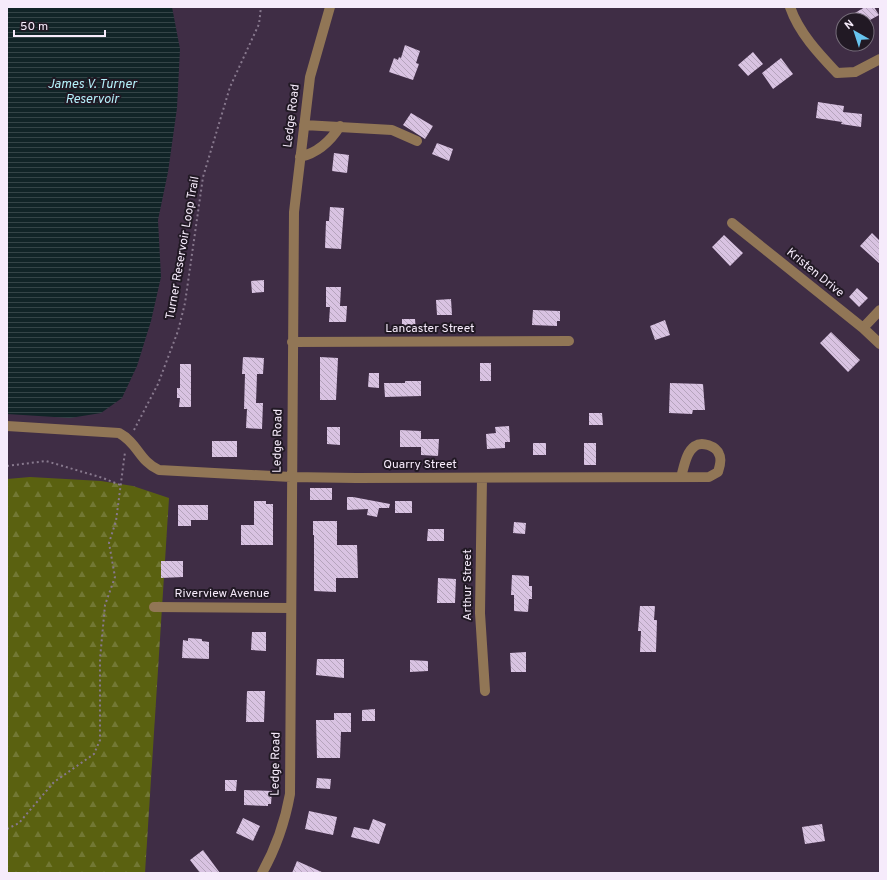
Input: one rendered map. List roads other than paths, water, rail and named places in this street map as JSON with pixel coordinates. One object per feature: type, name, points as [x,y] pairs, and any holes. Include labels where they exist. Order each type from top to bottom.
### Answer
[{"type":"street","name":"Ledge Road","points":[[262,873],[272,856],[283,827],[290,794],[294,212],[310,77],[330,7]]},
{"type":"street","points":[[790,7],[793,15],[816,51],[837,73],[855,72],[880,58]]},
{"type":"street","points":[[304,125],[392,130],[417,141]]},
{"type":"street","points":[[300,157],[313,154],[334,137],[340,126]]},
{"type":"street","name":"Kristen Drive","points":[[732,223],[863,328],[880,344]]},
{"type":"street","points":[[863,328],[880,310]]},
{"type":"street","name":"Lancaster Street","points":[[292,342],[569,341]]},
{"type":"street","name":"Quarry Street","points":[[7,426],[119,433],[129,438],[148,465],[159,470],[291,477],[681,477]]},
{"type":"street","name":"Arthur Street","points":[[482,478],[480,613],[485,692]]},
{"type":"street","name":"Riverview Avenue","points":[[154,607],[291,608]]},
{"type":"water","name":"James V. Turner Reservoir","points":[[7,7],[172,7],[180,49],[177,108],[168,172],[158,220],[161,277],[151,321],[137,366],[122,398],[101,413],[70,418],[7,414]]}]
